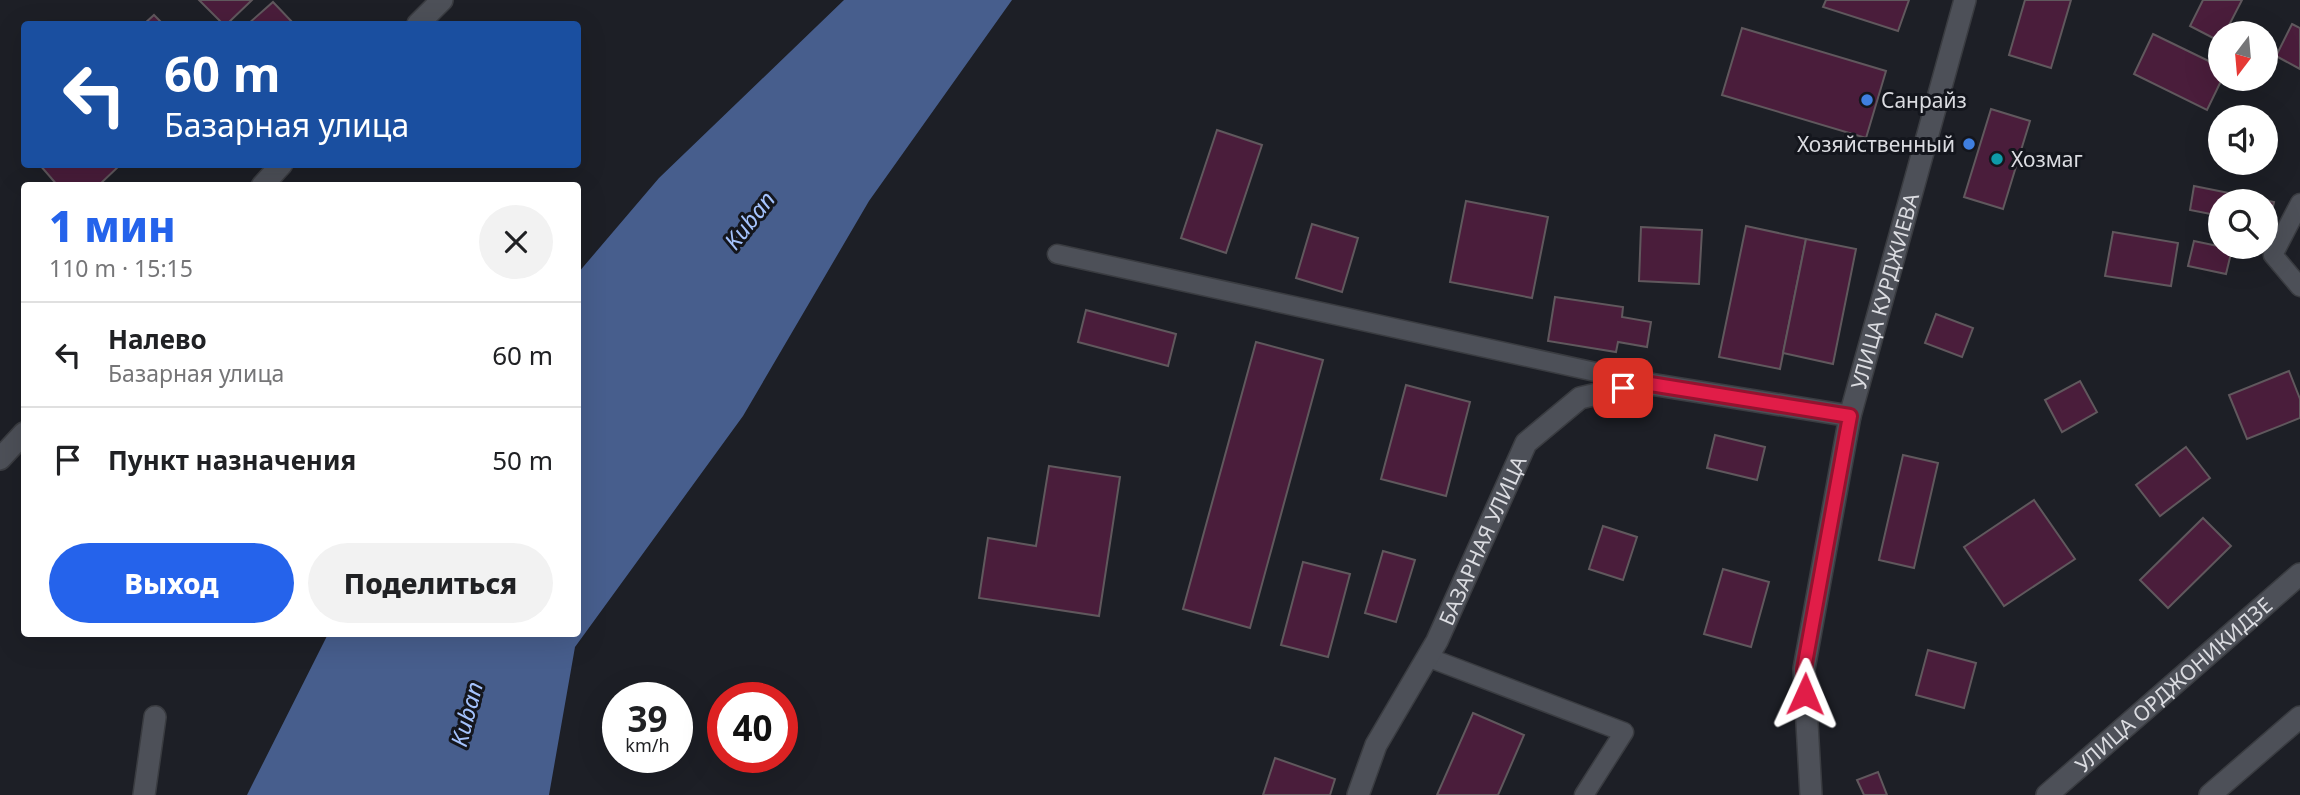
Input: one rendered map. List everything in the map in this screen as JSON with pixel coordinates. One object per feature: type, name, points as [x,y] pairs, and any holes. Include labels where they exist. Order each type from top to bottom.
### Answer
[{"type":"street","points":[[421,21],[442,0]]},
{"type":"street","name":"УЛИЦА КУРДЖИЕВА","points":[[1811,795],[1804,669],[1850,416],[1965,0]]},
{"type":"street","points":[[266,182],[278,168]]},
{"type":"street","name":"БАЗАРНАЯ УЛИЦА","points":[[1358,795],[1376,745],[1437,641],[1526,443],[1580,398],[1644,383],[1850,416]]},
{"type":"street","points":[[0,458],[21,436]]},
{"type":"street","name":"УЛИЦА ОРДЖОНИКИДЗЕ","points":[[2047,795],[2300,574]]},
{"type":"street","points":[[144,795],[155,717]]},
{"type":"street","points":[[2210,795],[2300,717]]},
{"type":"lane","points":[[2300,204],[2273,255],[2300,287]]},
{"type":"lane","points":[[1057,254],[1644,383]]},
{"type":"lane","points":[[1427,657],[1624,732],[1584,795]]},
{"type":"water","name":"Kuban","points":[[844,0],[1012,0],[869,201],[743,416],[575,647],[549,795],[247,795],[326,637],[581,637],[581,269],[659,178]]},
{"type":"building","points":[[199,0],[252,0],[230,21],[220,21]]},
{"type":"building","points":[[1826,0],[1909,0],[1898,31],[1823,7]]},
{"type":"building","points":[[2025,0],[2071,0],[2051,68],[2009,55]]},
{"type":"building","points":[[2203,0],[2242,0],[2231,21],[2208,21],[2208,35],[2190,26]]},
{"type":"building","points":[[273,2],[291,21],[251,21]]},
{"type":"building","points":[[154,15],[160,21],[147,21]]},
{"type":"building","points":[[2292,24],[2300,28],[2300,69],[2278,57]]},
{"type":"building","points":[[1742,28],[1886,71],[1866,138],[1722,95]]},
{"type":"building","points":[[2153,34],[2208,61],[2208,91],[2216,91],[2207,110],[2134,74]]},
{"type":"building","name":"Хозмаг","points":[[1991,109],[2030,121],[2003,209],[1964,197]]},
{"type":"building","points":[[1217,130],[1262,145],[1226,253],[1181,238]]},
{"type":"building","points":[[42,168],[117,168],[102,182],[55,182]]},
{"type":"building","points":[[2194,186],[2209,189],[2208,213],[2190,210]]},
{"type":"building","points":[[1466,201],[1548,217],[1532,298],[1450,282]]},
{"type":"building","points":[[1312,224],[1358,238],[1342,292],[1296,278]]},
{"type":"building","points":[[1746,226],[1806,239],[1780,369],[1719,357]]},
{"type":"building","points":[[1641,227],[1702,230],[1699,284],[1639,281]]},
{"type":"building","points":[[2113,232],[2178,243],[2171,286],[2105,276]]},
{"type":"building","points":[[1806,239],[1856,249],[1833,364],[1783,353]]},
{"type":"building","points":[[2194,241],[2208,244],[2208,259],[2230,259],[2226,274],[2188,266]]},
{"type":"building","points":[[1555,297],[1623,307],[1622,317],[1651,322],[1647,347],[1618,342],[1616,352],[1548,341]]},
{"type":"building","points":[[1086,310],[1176,334],[1168,366],[1078,342]]},
{"type":"building","points":[[1936,314],[1973,328],[1962,357],[1925,343]]},
{"type":"building","points":[[1256,342],[1323,360],[1250,628],[1183,609]]},
{"type":"building","points":[[2289,371],[2300,399],[2300,418],[2247,439],[2229,395]]},
{"type":"building","points":[[2080,381],[2097,412],[2062,432],[2045,400]]},
{"type":"building","points":[[1406,385],[1470,402],[1446,496],[1381,479]]},
{"type":"building","points":[[1715,435],[1765,447],[1757,480],[1707,468]]},
{"type":"building","points":[[2186,447],[2210,478],[2160,516],[2136,485]]},
{"type":"building","points":[[1903,455],[1938,463],[1914,568],[1879,560]]},
{"type":"building","points":[[1049,466],[1120,477],[1099,616],[979,598],[988,538],[1036,546]]},
{"type":"building","points":[[2034,500],[2075,559],[2004,606],[1964,547]]},
{"type":"building","points":[[2203,518],[2231,546],[2168,608],[2140,580]]},
{"type":"building","points":[[1603,526],[1637,537],[1623,580],[1589,569]]},
{"type":"building","points":[[1383,551],[1415,560],[1396,622],[1365,613]]},
{"type":"building","points":[[1303,562],[1350,574],[1328,657],[1281,645]]},
{"type":"building","points":[[1723,569],[1769,582],[1751,647],[1704,634]]},
{"type":"building","points":[[1928,650],[1976,663],[1964,708],[1916,695]]},
{"type":"building","points":[[1473,713],[1524,735],[1498,795],[1437,795]]},
{"type":"building","points":[[1275,758],[1335,779],[1330,795],[1263,795]]},
{"type":"building","points":[[1878,772],[1887,795],[1864,795],[1857,780]]},
{"type":"place","name":"Санрайз","points":[[1867,100]]},
{"type":"place","name":"Хозяйственный","points":[[1969,144]]},
{"type":"place","name":"Хозмаг","points":[[1997,159]]},
{"type":"route","points":[[1623,388],[1644,383],[1850,416],[1804,669],[1805,694]]}]
